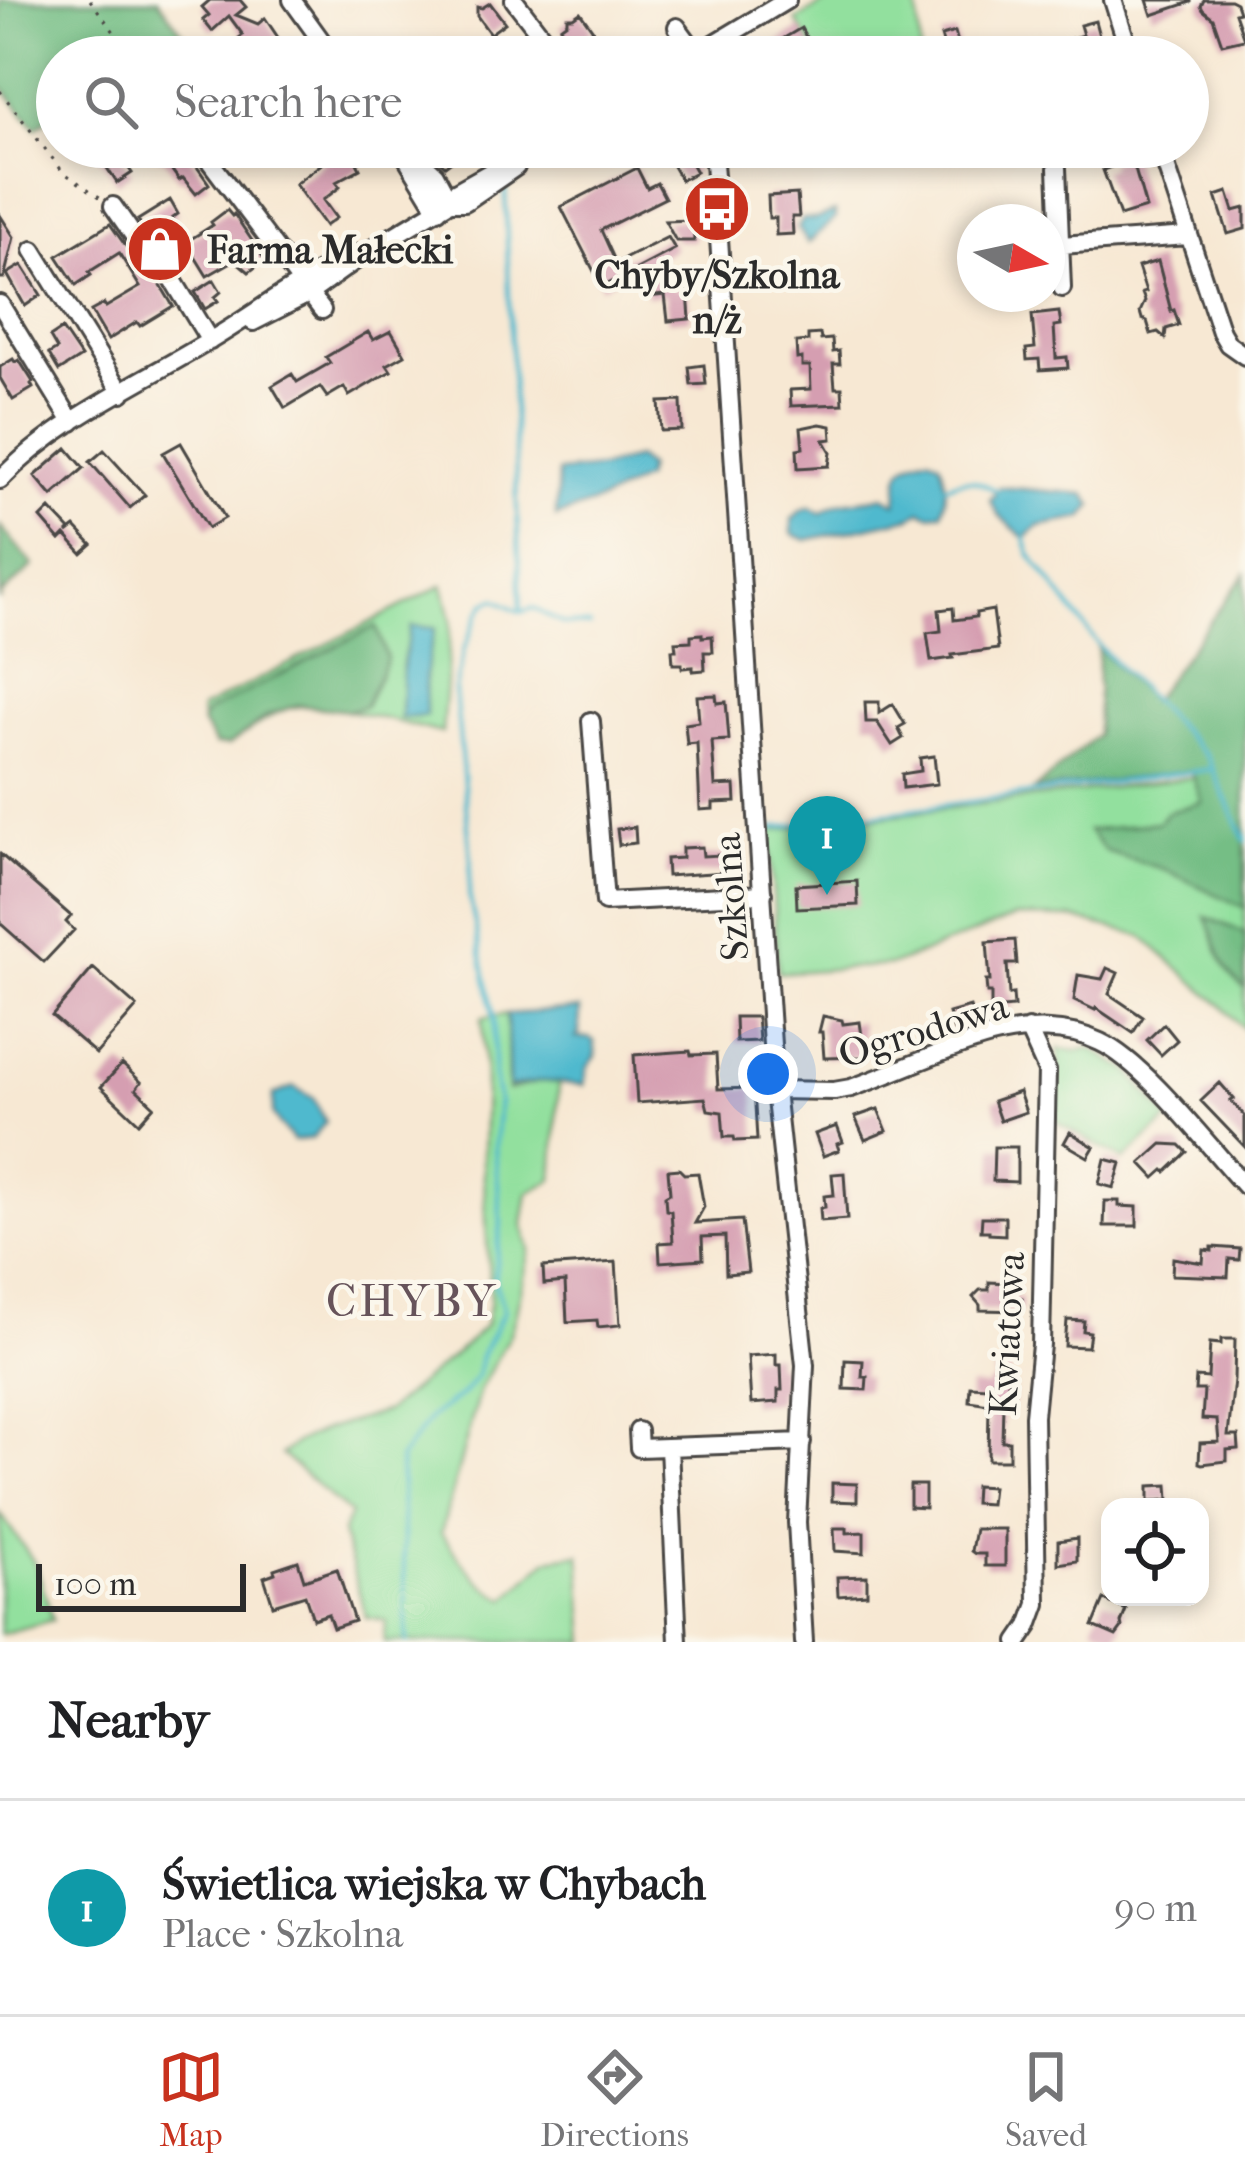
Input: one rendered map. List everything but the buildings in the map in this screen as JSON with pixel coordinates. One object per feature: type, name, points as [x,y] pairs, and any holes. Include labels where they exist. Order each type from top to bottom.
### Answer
[{"type":"street","points":[[292,0],[319,36]]},
{"type":"street","points":[[514,0],[542,36]]},
{"type":"street","points":[[728,36],[787,0]]},
{"type":"street","points":[[1113,0],[1124,36]]},
{"type":"street","points":[[677,27],[683,36]]},
{"type":"street","points":[[215,168],[322,310]]},
{"type":"street","points":[[427,168],[434,174],[444,206]]},
{"type":"street","points":[[0,480],[39,444],[248,314],[306,287],[335,263],[370,250],[444,206],[465,202],[515,168]]},
{"type":"street","name":"Szkolna","points":[[713,168],[775,1090],[805,1365],[797,1522],[804,1642]]},
{"type":"street","points":[[1057,168],[1058,204]]},
{"type":"street","points":[[1167,168],[1188,236],[1231,338],[1245,356]]},
{"type":"street","points":[[113,206],[149,258],[165,267],[210,340]]},
{"type":"street","points":[[1065,245],[1188,236]]},
{"type":"street","points":[[33,250],[122,392]]},
{"type":"street","points":[[0,304],[72,422]]},
{"type":"street","points":[[591,721],[605,902],[763,894]]},
{"type":"street","name":"Ogrodowa","points":[[775,1090],[851,1088],[987,1037],[1028,1030],[1078,1034],[1124,1057],[1245,1186]]},
{"type":"street","name":"Kwiatowa","points":[[1018,1642],[1036,1604],[1034,1416],[1047,1071],[1028,1030]]},
{"type":"street","points":[[638,1431],[639,1448],[802,1442]]},
{"type":"street","points":[[670,1447],[679,1642]]},
{"type":"path","points":[[91,0],[118,36]]},
{"type":"path","points":[[0,91],[36,137]]},
{"type":"path","points":[[60,168],[113,206]]},
{"type":"green space","points":[[0,0],[158,0],[185,36],[36,36],[36,128],[0,84]]},
{"type":"green space","points":[[830,0],[917,0],[920,36],[805,36],[796,20]]},
{"type":"green space","points":[[0,526],[34,566],[0,601]]},
{"type":"green space","points":[[1245,574],[1245,908],[1163,869],[1105,851],[1088,831],[1159,822],[1166,813],[1202,802],[1191,771],[1034,790],[1097,735],[1098,648],[1151,701]]},
{"type":"green space","points":[[443,585],[451,620],[442,733],[364,714],[304,706],[280,712],[234,740],[215,745],[202,723],[201,709]]},
{"type":"green space","points":[[376,626],[387,659],[365,706],[347,711],[297,705],[268,715],[229,745],[215,745],[202,723],[207,712]]},
{"type":"green space","points":[[1203,776],[1245,847],[1245,1030],[1142,936],[1071,918],[1015,917],[892,965],[778,973],[769,831]]},
{"type":"green space","points":[[1206,917],[1245,933],[1245,988],[1224,965]]},
{"type":"green space","points":[[507,1014],[508,1090],[543,1081],[559,1083],[553,1180],[528,1193],[523,1224],[530,1250],[514,1321],[480,1389],[441,1533],[477,1579],[506,1599],[548,1559],[580,1554],[586,1642],[384,1642],[386,1621],[366,1617],[342,1533],[350,1514],[281,1454],[324,1430],[387,1411],[486,1324],[490,1300],[482,1018]]},
{"type":"green space","points":[[1090,1048],[1128,1070],[1169,1119],[1124,1160],[1055,1121],[1059,1049]]},
{"type":"green space","points":[[0,1513],[36,1565],[53,1620],[0,1634]]},
{"type":"water","points":[[835,212],[836,218],[808,243],[798,228],[803,219]]},
{"type":"water","points":[[929,456],[940,462],[944,475],[942,512],[921,511],[912,517],[806,540],[792,534],[792,519],[810,507],[822,513],[845,502],[884,496],[897,503],[904,467]]},
{"type":"water","points":[[636,458],[647,467],[644,479],[556,517],[558,472]]},
{"type":"water","points":[[1000,487],[1085,494],[1093,505],[1083,518],[1039,526],[1025,538],[999,516],[990,500]]},
{"type":"water","points":[[411,626],[435,628],[425,675],[426,716],[401,718],[403,661]]},
{"type":"water","points":[[580,1009],[576,1038],[594,1041],[596,1056],[587,1068],[584,1085],[543,1081],[509,1087],[507,1014]]},
{"type":"water","points":[[294,1087],[313,1098],[326,1122],[312,1138],[293,1141],[273,1116],[273,1095]]},
{"type":"waterway","points":[[505,185],[521,611]]},
{"type":"waterway","points":[[946,486],[972,481],[997,491]]},
{"type":"waterway","points":[[1025,538],[1030,554],[1100,647],[1207,757],[1245,840]]},
{"type":"waterway","points":[[407,1642],[400,1458],[431,1417],[464,1393],[477,1376],[481,1356],[504,1311],[494,1280],[501,1224],[494,1019],[469,894],[471,859],[455,690],[464,649],[479,613],[495,599],[521,612],[533,608],[563,624],[590,625]]},
{"type":"waterway","points":[[773,828],[1213,769]]},
{"type":"place","name":"Chyby/Szkolna n/ż","points":[[717,209]]},
{"type":"place","name":"Farma Małecki","points":[[160,249]]},
{"type":"place","name":"Świetlica wiejska w Chybach","points":[[827,895]]},
{"type":"district","name":"CHYBY","points":[[412,1300]]}]
